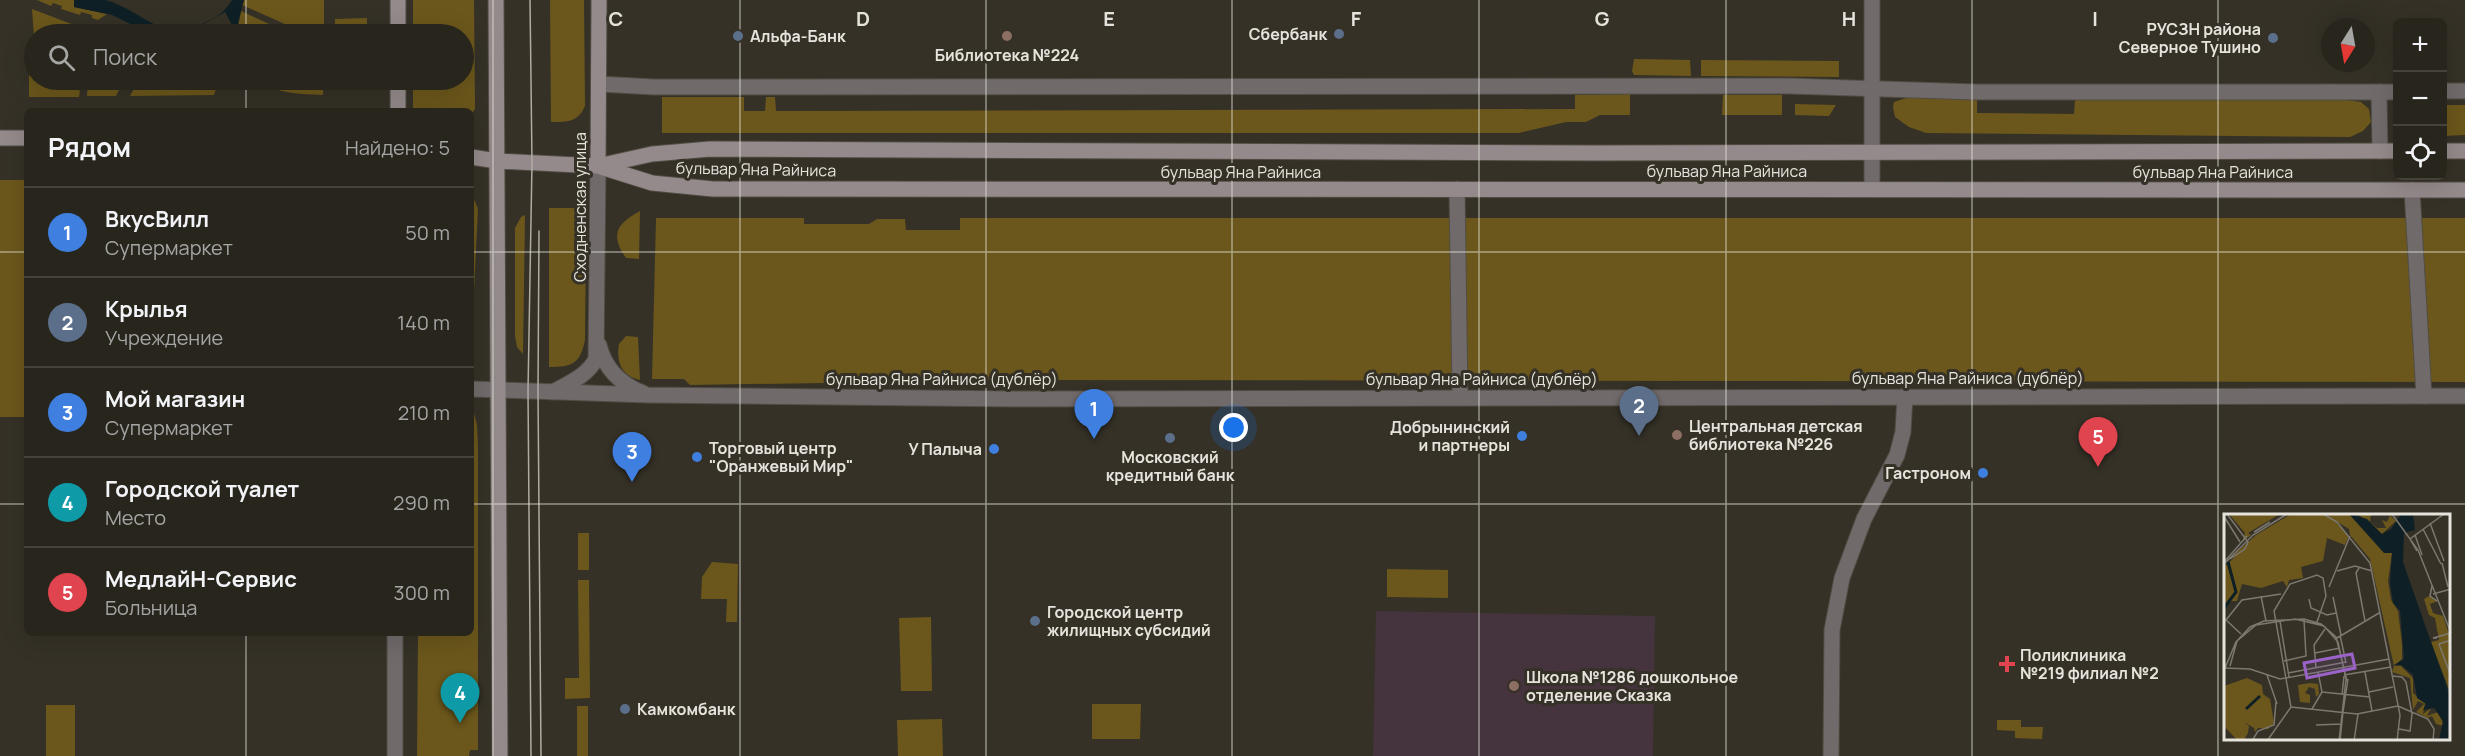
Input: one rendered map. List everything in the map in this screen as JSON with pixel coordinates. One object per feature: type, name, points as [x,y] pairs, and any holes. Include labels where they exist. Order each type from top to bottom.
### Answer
[{"type":"main road","points":[[398,0],[398,24]]},
{"type":"main road","points":[[496,0],[500,756]]},
{"type":"main road","name":"Сходненская улица","points":[[598,166],[599,0]]},
{"type":"main road","points":[[398,90],[398,108]]},
{"type":"main road","points":[[0,138],[24,138]]},
{"type":"main road","name":"бульвар Яна Райниса","points":[[598,166],[652,154],[710,149],[2393,151]]},
{"type":"main road","points":[[2447,151],[2465,151]]},
{"type":"main road","points":[[474,157],[497,161],[598,166]]},
{"type":"main road","name":"бульвар Яна Райниса","points":[[598,166],[652,183],[713,189],[2465,190]]},
{"type":"street","points":[[1872,0],[1872,189]]},
{"type":"street","points":[[599,84],[686,87],[1872,87],[1977,92],[2393,92]]},
{"type":"street","points":[[2447,92],[2465,91]]},
{"type":"street","points":[[2379,92],[2380,151]]},
{"type":"street","name":"Сходненская улица","points":[[553,392],[582,375],[592,367],[596,359],[598,166]]},
{"type":"street","points":[[1457,189],[1460,397]]},
{"type":"street","points":[[2412,190],[2424,396]]},
{"type":"street","points":[[597,336],[604,359],[618,379],[629,388],[648,395]]},
{"type":"street","name":"бульвар Яна Райниса (дублёр)","points":[[474,389],[648,395],[1016,399],[2465,396]]},
{"type":"street","points":[[1830,756],[1832,630],[1842,578],[1864,519],[1897,455],[1904,432],[1905,396]]},
{"type":"street","points":[[395,636],[395,756]]},
{"type":"shaded area","points":[[37,0],[74,0],[74,7],[107,14],[98,20],[92,18],[92,15],[81,12],[80,15],[61,9],[62,6],[53,3],[51,6]]},
{"type":"shaded area","points":[[244,0],[324,0],[324,24],[285,24],[242,5]]},
{"type":"shaded area","points":[[413,0],[474,0],[475,109],[474,110],[474,108],[413,108],[413,90],[474,90],[474,24],[413,24]]},
{"type":"shaded area","points":[[550,0],[584,0],[585,106],[576,118],[567,121],[551,122]]},
{"type":"shaded area","points":[[32,9],[71,24],[33,24]]},
{"type":"shaded area","points":[[241,11],[269,24],[239,24]]},
{"type":"shaded area","points":[[367,18],[367,24],[335,24],[335,19]]},
{"type":"shaded area","points":[[1634,59],[1690,60],[1691,76],[1634,75],[1632,71]]},
{"type":"shaded area","points":[[1701,60],[1839,61],[1839,77],[1701,76]]},
{"type":"shaded area","points":[[29,90],[80,91],[79,97],[29,97]]},
{"type":"shaded area","points":[[87,90],[119,90],[116,96],[87,96]]},
{"type":"shaded area","points":[[133,90],[216,90],[214,95],[130,96]]},
{"type":"shaded area","points":[[278,90],[323,90],[323,95],[298,94]]},
{"type":"shaded area","points":[[1630,94],[1630,115],[1600,115],[1586,122],[1566,122],[1519,133],[662,133],[662,97],[744,97],[744,111],[765,111],[766,97],[775,97],[776,111],[1575,109],[1575,95]]},
{"type":"shaded area","points":[[1723,95],[1782,95],[1782,115],[1722,115]]},
{"type":"shaded area","points":[[1909,97],[1977,100],[1977,113],[2074,114],[2075,100],[2348,100],[2361,102],[2369,109],[2371,122],[2363,131],[2350,137],[1926,133],[1909,127],[1895,117],[1894,102]]},
{"type":"shaded area","points":[[1795,104],[1836,105],[1829,116],[1795,115]]},
{"type":"shaded area","points":[[2447,105],[2465,105],[2465,135],[2447,136]]},
{"type":"shaded area","points":[[0,180],[24,180],[24,417],[0,417]]},
{"type":"shaded area","points":[[474,200],[478,209],[474,291]]},
{"type":"shaded area","points":[[549,208],[574,208],[583,216],[586,230],[585,340],[574,362],[557,367],[549,367]]},
{"type":"shaded area","points":[[640,211],[639,259],[626,258],[618,243],[618,231],[625,221]]},
{"type":"shaded area","points":[[525,215],[523,354],[517,347],[515,336],[515,228],[521,217]]},
{"type":"shaded area","points":[[656,218],[804,218],[804,224],[869,224],[877,219],[905,219],[906,230],[960,230],[960,218],[2465,218],[2465,382],[1016,380],[690,385],[684,379],[652,379]]},
{"type":"shaded area","points":[[626,336],[638,337],[640,380],[628,375],[619,362],[619,344]]},
{"type":"shaded area","points":[[474,413],[478,446],[478,750],[470,750],[469,756],[417,756],[418,636],[474,636]]},
{"type":"shaded area","points":[[578,533],[589,533],[589,570],[578,570]]},
{"type":"shaded area","points":[[712,562],[738,564],[737,622],[726,622],[727,599],[701,599],[702,577]]},
{"type":"shaded area","points":[[1387,569],[1448,570],[1448,598],[1387,597]]},
{"type":"shaded area","points":[[578,580],[589,580],[590,698],[565,699],[565,678],[579,678]]},
{"type":"shaded area","name":"Школа №1286 дошкольное отделение Сказка","points":[[1376,611],[1655,616],[1653,756],[1373,756]]},
{"type":"shaded area","points":[[931,617],[932,691],[901,691],[899,618]]},
{"type":"shaded area","points":[[1092,704],[1141,704],[1140,739],[1092,739]]},
{"type":"shaded area","points":[[46,705],[75,705],[75,756],[46,756]]},
{"type":"shaded area","points":[[577,706],[588,706],[588,756],[577,756]]},
{"type":"shaded area","points":[[942,719],[943,756],[898,756],[897,720]]},
{"type":"shaded area","points":[[1997,720],[2021,720],[2021,727],[2043,727],[2042,739],[2015,738],[2015,731],[1997,730]]},
{"type":"water","points":[[74,0],[106,0],[154,24],[130,24],[112,15],[74,7]]},
{"type":"water","points":[[232,0],[244,0],[238,24],[202,24],[223,11]]},
{"type":"pier","points":[[225,12],[232,24],[203,24]]},
{"type":"tram line","points":[[530,0],[532,163],[528,391],[531,756]]},
{"type":"tram line","points":[[539,231],[541,756]]},
{"type":"place","name":"Сбербанк","points":[[1339,34]]},
{"type":"place","name":"Альфа-Банк","points":[[738,36]]},
{"type":"place","name":"Библиотека №224","points":[[1007,36]]},
{"type":"place","name":"РУСЗН района Северное Тушино","points":[[2273,38]]},
{"type":"place","name":"Центральная детская библиотека №226","points":[[1677,435]]},
{"type":"place","name":"Добрынинский и партнеры","points":[[1522,436]]},
{"type":"place","name":"Крылья","points":[[1639,436]]},
{"type":"place","name":"Московский кредитный банк","points":[[1170,438]]},
{"type":"place","name":"ВкусВилл","points":[[1094,439]]},
{"type":"place","name":"У Палыча","points":[[994,449]]},
{"type":"place","name":"Торговый центр \"Оранжевый Мир\"","points":[[697,457]]},
{"type":"place","name":"МедлайН-Сервис","points":[[2098,467]]},
{"type":"place","name":"Гастроном","points":[[1983,473]]},
{"type":"place","name":"Мой магазин","points":[[632,482]]},
{"type":"place","name":"Городской центр жилищных субсидий","points":[[1035,621]]},
{"type":"place","name":"Поликлиника №219 филиал №2","points":[[2007,664]]},
{"type":"place","name":"Школа №1286 дошкольное отделение Сказка","points":[[1514,686]]},
{"type":"place","name":"Камкомбанк","points":[[625,709]]},
{"type":"place","name":"Городской туалет","points":[[460,723]]}]
